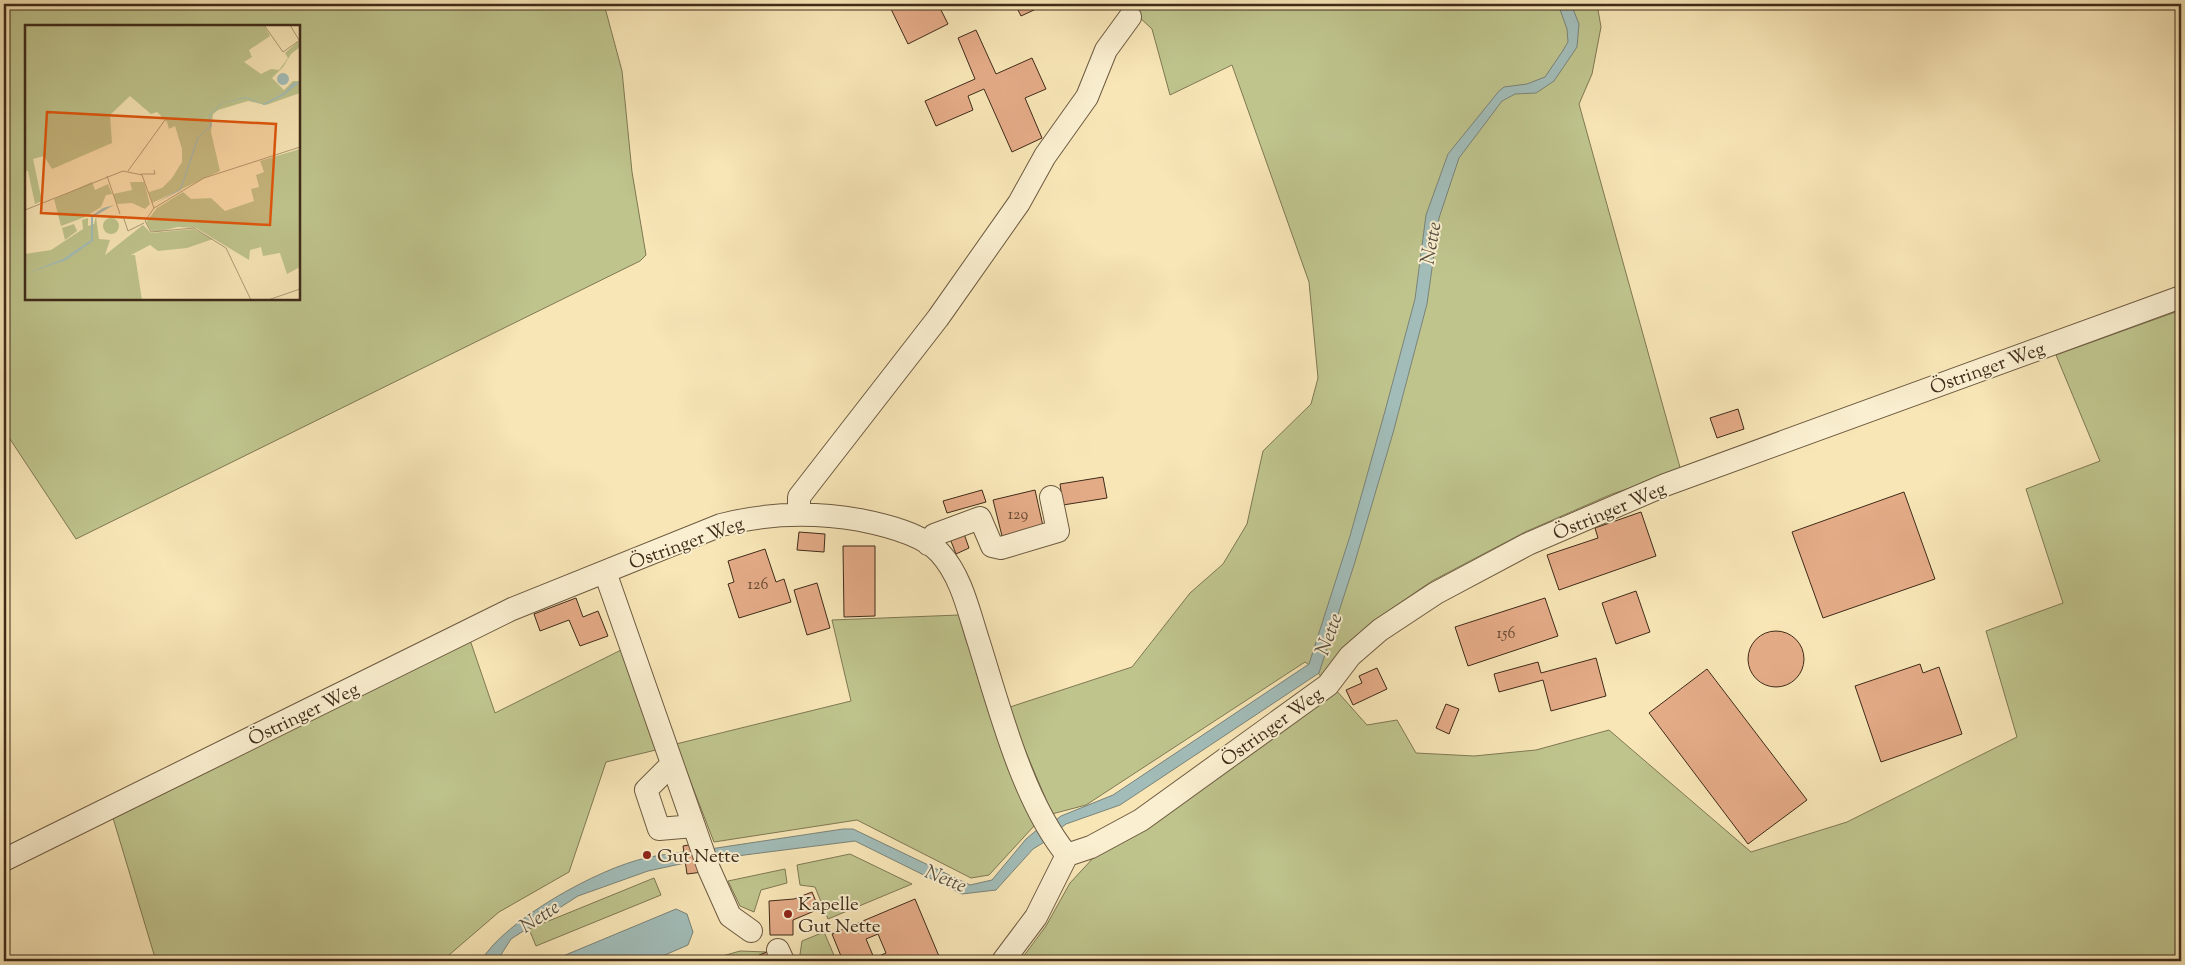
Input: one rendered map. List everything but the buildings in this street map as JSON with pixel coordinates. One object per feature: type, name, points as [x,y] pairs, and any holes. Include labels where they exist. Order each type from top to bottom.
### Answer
[{"type":"street","points":[[799,514],[799,497],[938,318],[1019,203],[1045,156],[1087,97],[1106,50],[1130,17]]},
{"type":"street","name":"Östringer Weg","points":[[4,860],[317,706],[466,630],[512,609],[721,525],[752,517],[799,514],[837,516],[880,524],[904,532],[939,552],[965,597],[1008,736],[1037,806],[1062,849],[1091,848],[1141,820],[1328,685],[1350,656],[1380,630],[1436,593],[1528,544],[1665,485],[2181,297]]},
{"type":"street","points":[[928,544],[934,535],[980,518],[992,546],[1001,548],[1058,531],[1051,496]]},
{"type":"street","name":"Östringer Weg","points":[[605,572],[709,869],[730,916],[751,931]]},
{"type":"street","points":[[672,764],[646,790],[659,829],[696,831]]},
{"type":"street","points":[[1004,961],[1036,917],[1062,849]]},
{"type":"green space","points":[[4,4],[604,4],[622,71],[632,172],[646,255],[640,261],[76,539],[4,430]]},
{"type":"green space","points":[[1125,4],[1597,4],[1601,27],[1592,74],[1579,104],[1681,471],[1612,494],[1525,532],[1432,581],[1372,622],[1325,682],[1315,669],[1305,662],[1086,805],[1052,814],[1018,733],[1010,707],[1132,667],[1190,593],[1223,564],[1247,524],[1263,451],[1311,404],[1318,378],[1309,282],[1232,65],[1170,95],[1152,29]]},
{"type":"green space","points":[[2181,310],[2181,961],[1020,961],[1046,926],[1070,883],[1095,856],[1335,689],[1367,725],[1397,720],[1416,753],[1474,756],[1536,750],[1609,730],[1751,852],[1847,822],[2017,737],[1986,631],[2063,603],[2026,489],[2100,461],[2056,355]]},
{"type":"green space","points":[[959,615],[1000,737],[1034,826],[989,875],[971,878],[857,820],[714,842],[676,744],[851,701],[832,620]]},
{"type":"green space","points":[[470,640],[495,713],[623,649],[660,749],[606,762],[569,872],[499,912],[442,961],[156,961],[113,818]]},
{"type":"green space","points":[[850,854],[912,884],[828,919],[815,887],[800,885],[797,865]]},
{"type":"green space","points":[[785,869],[787,883],[761,890],[754,912],[740,906],[728,881]]},
{"type":"green space","points":[[654,878],[661,895],[536,946],[529,929]]},
{"type":"green space","points":[[824,932],[836,960],[799,961],[802,941]]},
{"type":"green space","points":[[740,951],[767,952],[745,961],[718,961],[719,957]]},
{"type":"water","name":"Nette","points":[[1558,4],[1571,4],[1579,24],[1577,47],[1554,81],[1536,93],[1515,94],[1502,101],[1459,158],[1439,218],[1427,304],[1393,433],[1354,565],[1319,673],[1120,805],[1066,824],[1057,831],[1052,823],[1061,816],[1113,795],[1309,664],[1350,536],[1385,411],[1415,299],[1426,215],[1448,154],[1504,87],[1527,84],[1545,77],[1568,42],[1567,29]]},
{"type":"water","name":"Nette","points":[[853,829],[970,885],[992,880],[1026,839],[1038,829],[1046,841],[1033,849],[996,890],[962,894],[855,841],[713,859],[710,849]]},
{"type":"water","name":"Nette","points":[[683,852],[685,863],[648,871],[578,896],[511,939],[497,961],[481,961],[493,945],[510,929],[531,913],[579,884],[626,864],[651,857]]},
{"type":"water","points":[[676,909],[687,914],[693,932],[688,945],[651,961],[551,961]]},
{"type":"place","name":"Gut Nette","points":[[647,855]]},
{"type":"place","name":"Kapelle Gut Nette","points":[[788,914]]}]
